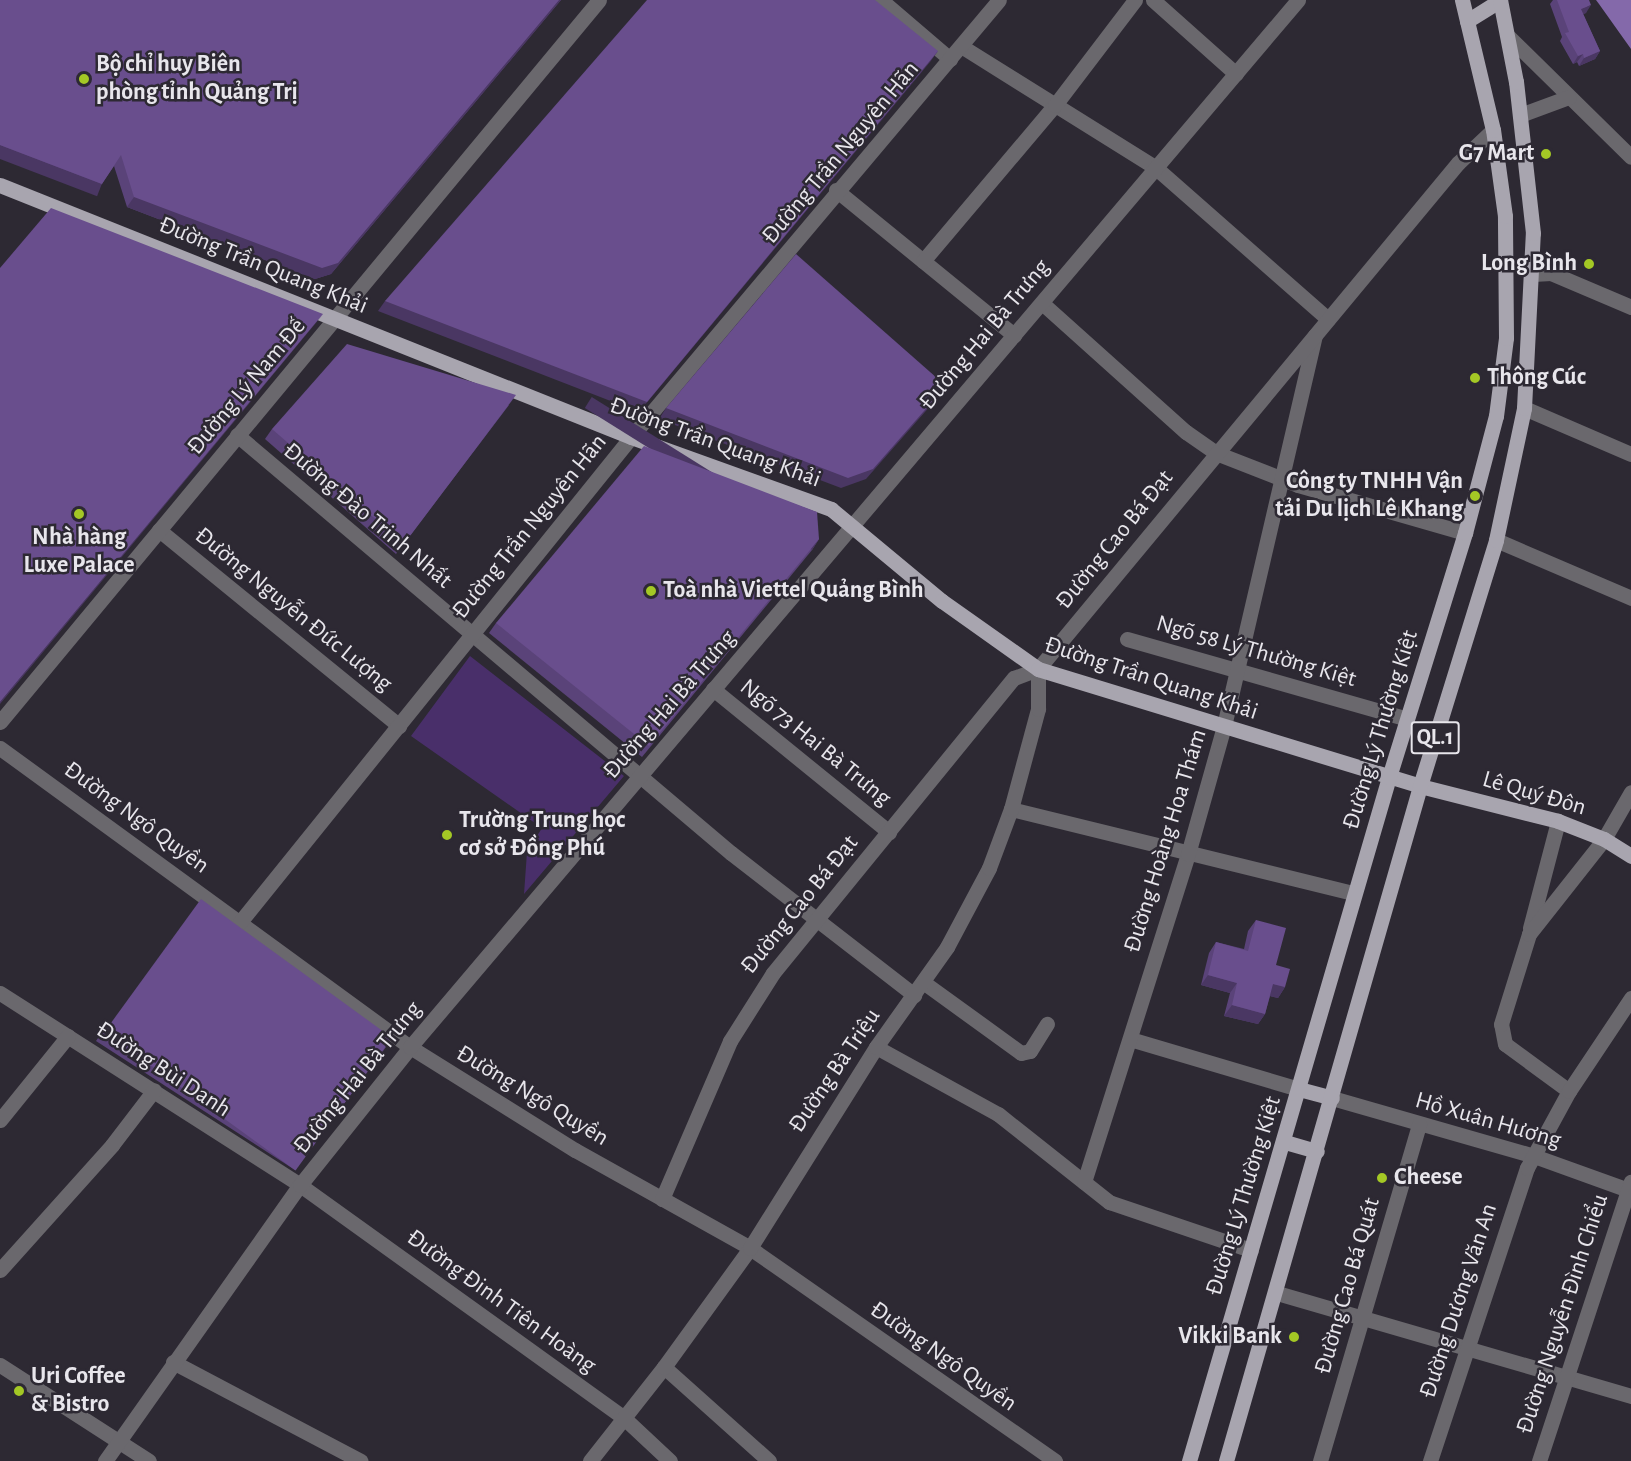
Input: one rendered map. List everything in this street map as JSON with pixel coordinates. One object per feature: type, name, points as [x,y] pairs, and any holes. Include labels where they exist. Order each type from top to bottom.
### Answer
[{"type":"main road","name":"Đường Lý Thường Kiệt","points":[[1189,1461],[1285,1142],[1354,893],[1465,533],[1496,416],[1506,338],[1505,216],[1493,130],[1462,0]]},
{"type":"main road","points":[[1467,21],[1500,0]]},
{"type":"main road","name":"QL.1","points":[[1226,1461],[1277,1293],[1420,786],[1496,540],[1524,408],[1533,274],[1533,233],[1509,37],[1500,0]]},
{"type":"main road","name":"Đường Trần Quang Khải","points":[[0,185],[631,437],[810,500],[854,525],[942,601],[1038,669],[1420,786]]},
{"type":"main road","name":"Lê Quý Đôn","points":[[1420,786],[1558,821],[1604,839],[1631,856]]},
{"type":"main road","points":[[1299,1089],[1332,1098]]},
{"type":"main road","points":[[1285,1142],[1317,1151]]},
{"type":"street","name":"Đường Lý Nam Đế","points":[[0,722],[599,0]]},
{"type":"street","points":[[881,0],[950,58]]},
{"type":"street","name":"Đường Trần Nguyên Hãn","points":[[240,922],[631,437],[836,190],[999,0]]},
{"type":"street","points":[[923,261],[1055,105],[1135,0]]},
{"type":"street","points":[[1153,0],[1236,74]]},
{"type":"street","name":"Đường Hai Bà Trưng","points":[[105,1461],[300,1185],[410,1047],[1298,0]]},
{"type":"street","points":[[1509,37],[1631,157]]},
{"type":"street","points":[[961,46],[1156,168],[1328,319]]},
{"type":"street","points":[[1520,115],[1569,97]]},
{"type":"street","name":"Đường Cao Bá Đạt","points":[[662,1199],[730,1041],[755,998],[1014,678],[1038,669],[1458,163],[1493,130]]},
{"type":"street","points":[[836,190],[1014,335]]},
{"type":"street","points":[[1533,274],[1551,273],[1631,307]]},
{"type":"street","points":[[1041,303],[1186,432],[1216,453],[1283,480],[1465,533]]},
{"type":"street","name":"Đường Hoàng Hoa Thám","points":[[1084,1182],[1188,854],[1224,726],[1316,333]]},
{"type":"street","points":[[1524,408],[1631,454]]},
{"type":"street","name":"Đường Đào Trinh Nhất","points":[[237,435],[638,776],[815,922],[914,995]]},
{"type":"street","name":"Đường Nguyễn Đức Lượng","points":[[159,530],[399,726]]},
{"type":"street","points":[[1496,540],[1631,598]]},
{"type":"street","name":"Ngõ 58 Lý Thường Kiệt","points":[[1127,639],[1407,719]]},
{"type":"street","name":"Đường Bà Triệu","points":[[590,1461],[664,1367],[750,1248],[876,1047],[923,982],[974,900],[1011,808],[1038,709],[1038,669]]},
{"type":"street","name":"Ngõ 73 Hai Bà Trưng","points":[[712,689],[889,832]]},
{"type":"street","name":"Đường Ngô Quyền","points":[[0,747],[410,1047],[575,1150],[750,1248],[1055,1461]]},
{"type":"street","points":[[1529,934],[1604,839],[1631,792]]},
{"type":"street","points":[[1011,808],[1188,854],[1354,893]]},
{"type":"street","points":[[1558,821],[1529,934],[1501,1024],[1505,1044],[1569,1091]]},
{"type":"street","points":[[923,982],[1021,1053],[1030,1051],[1047,1024]]},
{"type":"street","name":"Đường Bùi Danh","points":[[0,993],[300,1185]]},
{"type":"street","name":"Đường Dương Văn An","points":[[1430,1461],[1469,1350],[1521,1186],[1534,1156],[1569,1091],[1631,998]]},
{"type":"street","points":[[0,1120],[68,1036]]},
{"type":"street","points":[[1130,1039],[1299,1089]]},
{"type":"street","points":[[876,1047],[998,1114],[1109,1202],[1251,1250]]},
{"type":"street","points":[[0,1270],[112,1144],[154,1090]]},
{"type":"street","name":"Hồ Xuân Hương","points":[[1332,1098],[1534,1156],[1629,1187]]},
{"type":"street","name":"Đường Cao Bá Quát","points":[[1320,1461],[1419,1124]]},
{"type":"street","name":"Đường Đinh Tiên Hoàng","points":[[300,1185],[624,1418],[670,1461]]},
{"type":"street","name":"Đường Nguyễn Đình Chiểu","points":[[1539,1461],[1629,1187]]},
{"type":"street","points":[[1277,1293],[1363,1321],[1631,1396]]},
{"type":"street","points":[[173,1362],[361,1461]]},
{"type":"street","points":[[0,1365],[149,1461]]},
{"type":"street","points":[[664,1367],[769,1461]]},
{"type":"shaded area","points":[[1596,0],[1631,0],[1631,49],[1599,4]]},
{"type":"shaded area","points":[[470,656],[624,776],[524,894],[527,852],[542,828],[411,736]]},
{"type":"building","points":[[0,0],[559,0],[338,263],[322,268],[134,197],[121,155],[102,184],[0,145]]},
{"type":"building","points":[[647,0],[875,0],[938,51],[647,402],[385,301]]},
{"type":"building","points":[[1557,0],[1589,0],[1591,5],[1581,9],[1600,51],[1584,58],[1583,54],[1578,56],[1565,33],[1569,32]]},
{"type":"building","name":"Nhà hàng Luxe Palace","points":[[51,208],[323,314],[0,702],[0,268]]},
{"type":"building","points":[[796,254],[946,386],[873,469],[848,478],[666,408]]},
{"type":"building","points":[[347,344],[516,395],[404,544],[272,429]]},
{"type":"building","name":"Toà nhà Viettel Quảng Bình","points":[[644,446],[817,512],[819,539],[649,746],[496,623]]},
{"type":"building","points":[[201,899],[392,1038],[296,1170],[105,1032]]},
{"type":"building","points":[[1256,920],[1286,928],[1276,965],[1290,969],[1285,987],[1273,984],[1265,1014],[1232,1005],[1237,983],[1208,975],[1216,942],[1248,951]]},
{"type":"place","name":"Bộ chỉ huy Biên phòng tỉnh Quảng Trị","points":[[84,79]]},
{"type":"place","name":"G7 Mart","points":[[1546,154]]},
{"type":"place","name":"Long Bình","points":[[1589,264]]},
{"type":"place","name":"Thông Cúc","points":[[1475,378]]},
{"type":"place","name":"Công ty TNHH Vận tải Du lịch Lê Khang","points":[[1475,496]]},
{"type":"place","name":"Nhà hàng Luxe Palace","points":[[79,514]]},
{"type":"place","name":"Toà nhà Viettel Quảng Bình","points":[[651,591]]},
{"type":"place","name":"Trường Trung học cơ sở Đồng Phú","points":[[447,835]]},
{"type":"place","name":"Cheese","points":[[1382,1178]]},
{"type":"place","name":"Vikki Bank","points":[[1294,1337]]},
{"type":"place","name":"Uri Coffee & Bistro","points":[[19,1391]]}]
